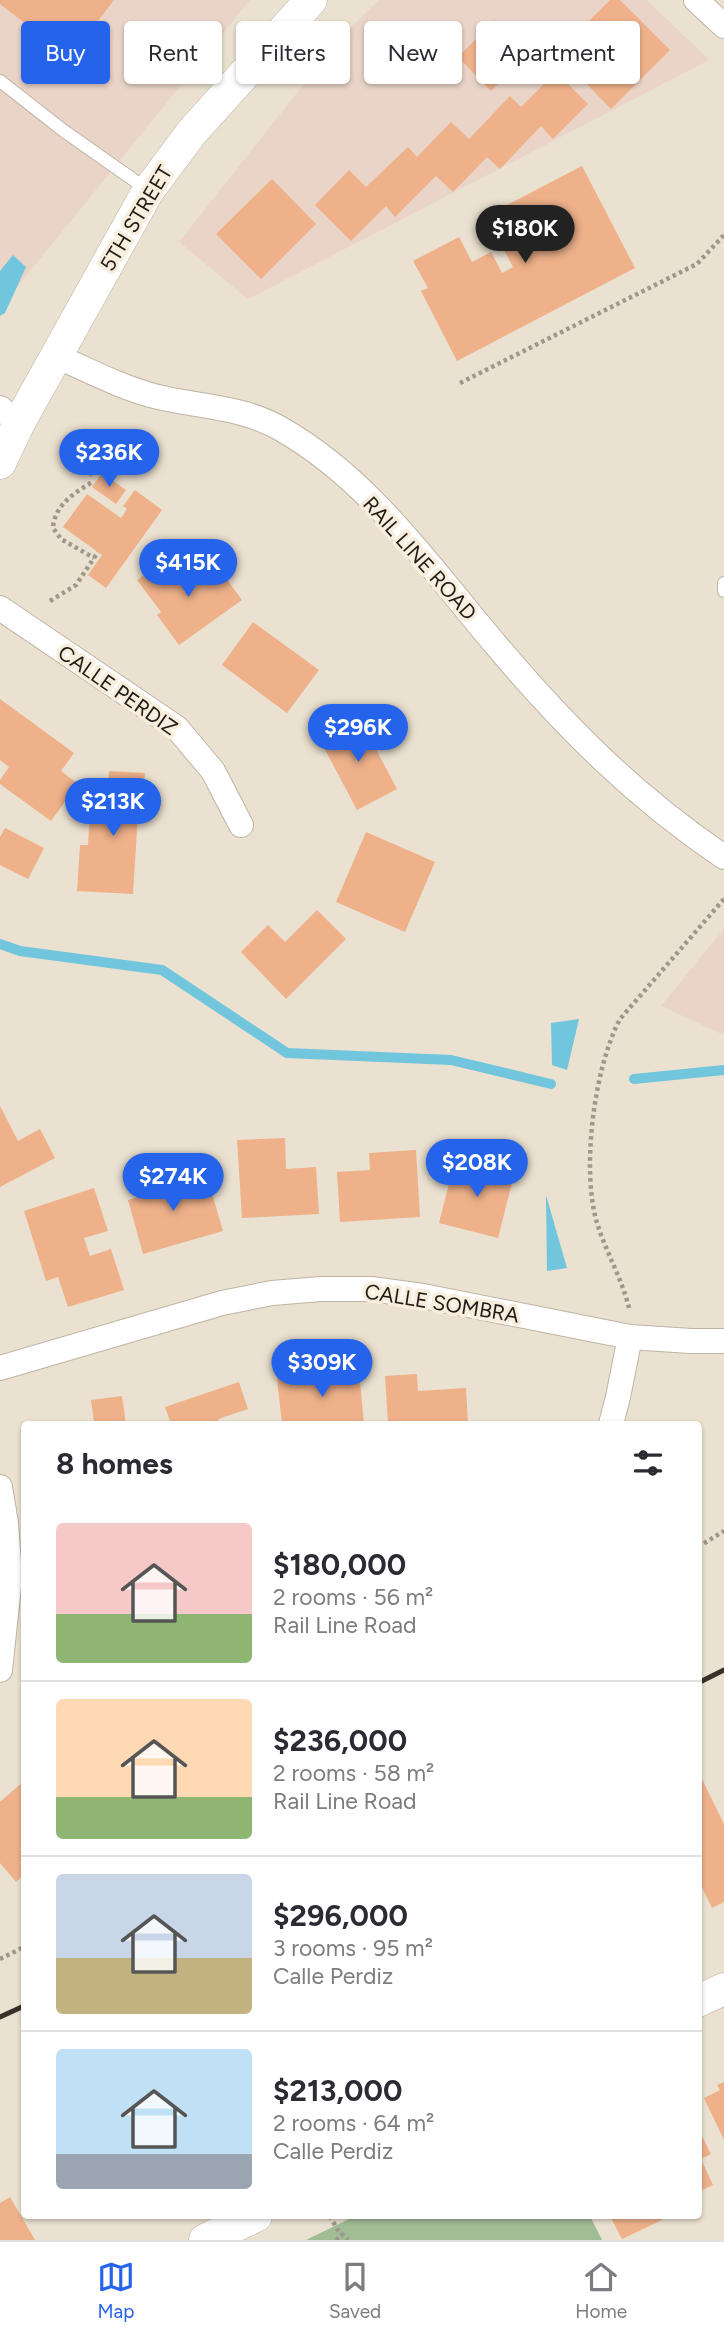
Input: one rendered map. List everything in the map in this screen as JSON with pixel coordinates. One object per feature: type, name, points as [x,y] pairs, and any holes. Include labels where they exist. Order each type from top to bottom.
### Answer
[{"type":"street","name":"5TH STREET","points":[[0,463],[9,416],[56,356],[148,191],[192,132],[311,0]]},
{"type":"street","points":[[696,0],[724,26]]},
{"type":"street","name":"RAIL LINE ROAD","points":[[56,356],[154,396],[246,414],[280,428],[313,450],[348,479],[412,542],[494,643],[577,737],[667,817],[724,857]]},
{"type":"street","name":"CALLE PERDIZ","points":[[0,608],[177,728],[213,771],[241,825]]},
{"type":"street","name":"CALLE SOMBRA","points":[[0,1368],[222,1303],[272,1293],[321,1289],[371,1289],[435,1298],[630,1337],[724,1341]]},
{"type":"street","points":[[612,1421],[630,1337]]},
{"type":"street","points":[[0,1487],[10,1577],[0,1670]]},
{"type":"street","points":[[702,1999],[724,1989]]},
{"type":"street","points":[[205,2240],[250,2219]]},
{"type":"lane","points":[[0,81],[148,191]]},
{"type":"lane","points":[[724,583],[724,591]]},
{"type":"path","points":[[460,383],[697,264],[724,235]]},
{"type":"path","points":[[91,483],[75,492],[64,503],[53,519],[53,528],[61,538],[94,558]]},
{"type":"path","points":[[50,601],[76,585],[98,552]]},
{"type":"path","points":[[630,1337],[630,1315],[626,1298],[597,1223],[590,1195],[589,1170],[604,1055],[609,1038],[620,1019],[724,899]]},
{"type":"path","points":[[702,1545],[724,1531]]},
{"type":"path","points":[[0,1959],[21,1948]]},
{"type":"path","points":[[332,2219],[348,2240]]},
{"type":"path","points":[[336,2240],[342,2234]]},
{"type":"shaded area","points":[[0,0],[250,0],[222,34],[222,21],[124,21],[124,84],[182,84],[0,308]]},
{"type":"shaded area","points":[[379,0],[647,0],[709,60],[248,299],[179,242],[304,84],[350,84],[350,28]]},
{"type":"shaded area","points":[[724,929],[724,1035],[661,1006]]},
{"type":"green space","points":[[349,2219],[592,2219],[602,2240],[306,2240]]},
{"type":"water","points":[[13,255],[26,267],[5,313],[0,316],[0,271]]},
{"type":"water","points":[[579,1019],[567,1070],[552,1065],[551,1023]]},
{"type":"water","points":[[546,1195],[567,1268],[547,1271]]},
{"type":"building","points":[[0,0],[114,0],[98,21],[22,21],[0,4]]},
{"type":"building","points":[[610,0],[620,0],[670,50],[640,80],[640,21],[589,21]]},
{"type":"building","points":[[476,39],[476,76],[462,61],[462,53]]},
{"type":"building","points":[[484,84],[498,84],[491,91]]},
{"type":"building","points":[[544,84],[568,84],[588,104],[553,139],[541,126],[500,169],[487,157],[453,192],[436,176],[395,217],[386,206],[351,241],[315,205],[349,170],[366,187],[408,147],[417,157],[451,122],[469,139],[510,96],[521,107]]},
{"type":"building","points":[[587,84],[636,84],[611,109]]},
{"type":"building","points":[[582,166],[635,268],[457,361],[421,291],[428,288],[413,261],[459,237],[472,262],[491,252],[502,273],[513,267],[486,216]]},
{"type":"building","points":[[272,179],[316,224],[261,279],[216,234]]},
{"type":"building","points":[[89,455],[100,464],[91,477],[79,469]]},
{"type":"building","points":[[102,473],[126,490],[116,504],[92,487]]},
{"type":"building","points":[[135,490],[162,510],[106,588],[88,575],[102,555],[63,527],[87,494],[121,518],[127,509],[123,506]]},
{"type":"building","points":[[167,558],[188,587],[217,566],[242,600],[179,645],[157,615],[161,612],[137,580]]},
{"type":"building","points":[[253,622],[319,670],[287,713],[222,665]]},
{"type":"building","points":[[0,699],[74,753],[61,771],[78,784],[51,821],[0,784],[9,767],[0,760]]},
{"type":"building","points":[[360,719],[397,789],[357,810],[320,740]]},
{"type":"building","points":[[109,771],[145,773],[142,815],[138,814],[133,894],[77,891],[80,845],[88,845],[90,814],[107,815]]},
{"type":"building","points":[[5,828],[44,848],[28,879],[0,865],[0,837]]},
{"type":"building","points":[[366,832],[435,862],[405,932],[336,902]]},
{"type":"building","points":[[317,910],[346,939],[286,999],[241,952],[268,925],[285,942]]},
{"type":"building","points":[[0,1106],[18,1141],[40,1129],[55,1158],[0,1187]]},
{"type":"building","points":[[285,1138],[286,1169],[316,1167],[319,1214],[242,1218],[237,1140]]},
{"type":"building","points":[[416,1150],[420,1217],[340,1222],[337,1172],[370,1170],[369,1153]]},
{"type":"building","points":[[455,1160],[514,1175],[498,1238],[439,1223]]},
{"type":"building","points":[[183,1166],[192,1195],[211,1190],[223,1231],[143,1254],[128,1200],[156,1192],[152,1175]]},
{"type":"building","points":[[94,1188],[108,1231],[84,1238],[90,1256],[111,1249],[124,1290],[68,1307],[58,1277],[46,1281],[24,1211]]},
{"type":"building","points":[[359,1370],[364,1421],[282,1421],[277,1378]]},
{"type":"building","points":[[417,1374],[418,1391],[466,1388],[468,1421],[388,1421],[385,1376]]},
{"type":"building","points":[[239,1382],[248,1409],[218,1419],[219,1421],[170,1421],[165,1407]]},
{"type":"building","points":[[122,1396],[126,1421],[94,1421],[91,1400]]},
{"type":"building","points":[[702,1779],[724,1824],[724,1902],[712,1908],[702,1887]]},
{"type":"building","points":[[21,1784],[21,1877],[16,1882],[0,1863],[0,1802]]},
{"type":"building","points":[[724,2082],[724,2140],[704,2098],[720,2090],[717,2085]]},
{"type":"building","points":[[702,2136],[711,2154],[702,2158]]},
{"type":"building","points":[[702,2161],[713,2185],[702,2190]]},
{"type":"building","points":[[10,2197],[35,2240],[0,2240],[0,2203]]},
{"type":"building","points":[[612,2219],[662,2220],[622,2239]]},
{"type":"waterway","points":[[0,944],[20,951],[162,970],[287,1053],[451,1060],[551,1084]]},
{"type":"waterway","points":[[634,1079],[724,1070]]},
{"type":"railway","points":[[702,1681],[724,1670]]},
{"type":"railway","points":[[0,2017],[21,2007]]}]
